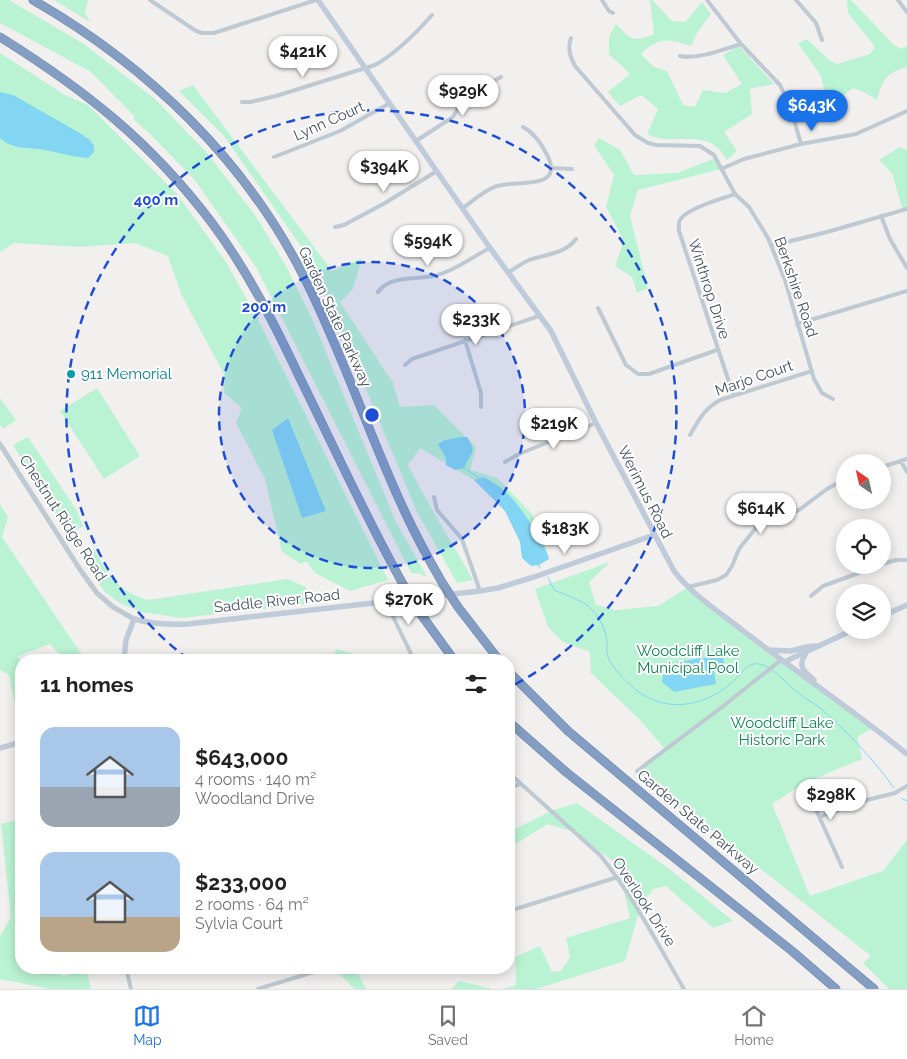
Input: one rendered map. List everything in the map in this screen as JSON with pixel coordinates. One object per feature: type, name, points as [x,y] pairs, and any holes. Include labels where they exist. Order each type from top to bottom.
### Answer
[{"type":"highway","name":"Garden State Parkway","points":[[35,1],[93,37],[158,88],[211,141],[262,206],[292,254],[317,304],[403,509],[443,584],[494,654]]},
{"type":"highway","points":[[0,37],[52,70],[118,121],[177,180],[212,224],[243,269],[270,318],[377,536],[404,586],[420,613],[450,654]]},
{"type":"highway","name":"Garden State Parkway","points":[[515,678],[568,731],[874,989]]},
{"type":"highway","points":[[515,727],[566,772],[786,946],[836,989]]},
{"type":"main road","name":"Werimus Road","points":[[317,0],[557,342],[596,423],[671,567],[688,587],[767,650],[907,754]]},
{"type":"main road","name":"Saddle River Road","points":[[134,619],[150,624],[183,624],[480,591],[515,583],[654,535]]},
{"type":"main road","points":[[891,612],[907,605]]},
{"type":"main road","points":[[125,654],[126,640],[134,619]]},
{"type":"main road","points":[[782,661],[836,638]]},
{"type":"main road","points":[[767,650],[791,651],[817,646]]},
{"type":"main road","points":[[806,652],[801,661],[802,666],[822,689]]},
{"type":"main road","points":[[0,748],[15,744]]},
{"type":"street","points":[[150,0],[196,31],[202,33],[214,32],[317,0]]},
{"type":"street","points":[[602,0],[613,13]]},
{"type":"street","points":[[707,0],[741,44],[780,85],[785,93],[801,144]]},
{"type":"street","points":[[796,0],[816,23],[822,40]]},
{"type":"street","points":[[898,0],[907,12]]},
{"type":"street","points":[[242,102],[276,96],[366,69],[384,60],[432,15]]},
{"type":"street","name":"Berkshire Road","points":[[571,38],[569,44],[570,56],[575,66],[641,140],[656,145],[700,146],[714,155],[735,194],[756,216],[771,246],[785,280],[818,388],[827,397],[833,399]]},
{"type":"street","points":[[680,56],[695,56],[741,44]]},
{"type":"street","points":[[416,141],[453,117],[456,111],[475,92],[500,77]]},
{"type":"street","name":"Lynn Court","points":[[274,157],[340,131],[390,103]]},
{"type":"street","points":[[722,169],[744,159],[801,144],[856,134],[907,111]]},
{"type":"street","points":[[523,128],[535,135],[552,168]]},
{"type":"street","points":[[552,168],[572,169]]},
{"type":"street","points":[[463,208],[487,191],[502,185],[540,181],[546,178],[552,168]]},
{"type":"street","points":[[335,227],[344,225],[385,203],[437,171]]},
{"type":"street","name":"Winthrop Drive","points":[[732,394],[678,225],[681,219],[690,212],[735,194]]},
{"type":"street","points":[[771,246],[907,209]]},
{"type":"street","points":[[881,216],[887,233],[907,268]]},
{"type":"street","points":[[508,272],[531,260],[564,250],[572,245],[576,239]]},
{"type":"street","points":[[378,292],[381,287],[395,281],[435,276],[490,248]]},
{"type":"street","points":[[798,324],[907,291]]},
{"type":"street","points":[[598,308],[626,365],[638,374],[650,374],[717,350]]},
{"type":"street","points":[[405,365],[412,358],[539,316]]},
{"type":"street","points":[[465,340],[481,394],[481,407]]},
{"type":"street","name":"Marjo Court","points":[[690,435],[704,412],[711,405],[732,394],[812,371]]},
{"type":"street","points":[[505,462],[519,454],[596,423]]},
{"type":"street","name":"Chestnut Ridge Road","points":[[0,444],[97,593],[113,607],[134,619]]},
{"type":"street","points":[[891,464],[907,459]]},
{"type":"street","points":[[901,461],[907,472]]},
{"type":"street","points":[[688,587],[717,580],[726,575],[732,566],[739,548],[759,524],[775,520],[799,510],[836,484]]},
{"type":"street","points":[[434,497],[437,510],[462,539],[480,591]]},
{"type":"street","points":[[891,562],[907,560]]},
{"type":"street","points":[[811,596],[823,586],[857,574]]},
{"type":"street","points":[[386,602],[411,654]]},
{"type":"street","points":[[638,771],[772,666],[782,661]]},
{"type":"street","name":"Overlook Drive","points":[[515,779],[600,855],[618,877],[684,989]]},
{"type":"street","points":[[804,783],[842,867]]},
{"type":"street","points":[[515,786],[520,784]]},
{"type":"street","points":[[820,817],[859,802],[895,793],[907,786]]},
{"type":"street","points":[[515,909],[618,877]]},
{"type":"street","points":[[127,974],[131,989]]},
{"type":"street","points":[[258,989],[307,974]]},
{"type":"green space","points":[[0,0],[9,0],[84,44],[155,99],[206,152],[255,215],[286,266],[313,321],[396,522],[427,577],[411,573],[256,267],[194,179],[134,120],[134,116],[91,72],[0,23]]},
{"type":"green space","points":[[54,0],[88,0],[85,12],[90,22]]},
{"type":"green space","points":[[650,0],[672,21],[685,22],[702,2],[711,14],[697,33],[691,46],[664,41],[653,44],[641,54],[654,67],[667,71],[683,105],[695,107],[703,90],[725,93],[742,84],[723,55],[739,46],[774,84],[750,89],[752,114],[724,132],[737,151],[727,160],[718,148],[709,142],[692,139],[664,139],[647,134],[658,109],[641,95],[620,106],[608,92],[630,74],[609,54],[609,37],[616,24],[633,38],[637,39],[654,34]]},
{"type":"green space","points":[[847,0],[851,0],[894,45],[901,49],[907,46],[907,67],[894,72],[886,78],[877,100],[853,88],[828,107],[821,76],[798,43],[807,39],[829,60],[837,64],[870,54],[875,47],[848,13]]},
{"type":"green space","points":[[0,53],[65,95],[88,105],[177,194],[226,262],[257,317],[388,580],[350,591],[315,573],[306,561],[301,564],[282,552],[265,479],[236,423],[242,408],[224,393],[225,376],[181,294],[168,256],[135,243],[80,247],[14,243],[0,252]]},
{"type":"green space","points":[[193,85],[332,271],[362,258],[353,289],[340,302],[393,383],[400,407],[434,405],[476,447],[470,470],[497,478],[532,514],[547,551],[536,533],[483,477],[474,480],[420,448],[408,465],[473,580],[457,583],[417,512],[334,312],[307,255],[224,136],[179,91]]},
{"type":"green space","points":[[599,138],[620,150],[634,175],[677,173],[716,158],[721,169],[638,190],[630,216],[648,288],[637,293],[632,277],[615,266],[624,241],[606,207],[614,175],[594,145]]},
{"type":"green space","points":[[900,147],[907,150],[907,209],[903,211],[892,173],[879,160]]},
{"type":"green space","points":[[97,388],[140,456],[104,479],[60,411]]},
{"type":"green space","points":[[0,398],[16,420],[3,429],[0,425]]},
{"type":"green space","points":[[28,437],[77,511],[83,526],[69,535],[13,445]]},
{"type":"green space","points":[[0,504],[8,517],[2,537],[82,654],[59,654],[50,644],[23,654],[15,654],[15,705],[9,675],[0,670]]},
{"type":"green space","points":[[90,548],[94,549],[104,567],[121,587],[138,597],[148,600],[287,579],[306,587],[308,604],[181,618],[141,612],[120,603],[105,592],[94,577],[81,553]]},
{"type":"green space","points":[[610,562],[589,582],[596,605],[616,610],[658,606],[688,587],[873,728],[857,737],[862,759],[804,783],[772,804],[810,896],[883,871],[907,840],[907,989],[889,989],[863,963],[871,956],[638,772],[664,748],[641,721],[591,673],[590,652],[563,642],[548,627],[535,589]]},
{"type":"green space","points":[[337,649],[354,654],[333,654]]},
{"type":"green space","points":[[577,803],[672,871],[733,921],[713,928],[666,886],[653,889],[640,908],[625,961],[536,989],[502,989],[516,985],[515,957],[540,946],[552,972],[561,971],[570,957],[566,938],[630,918],[618,865],[574,832],[548,824],[515,844],[515,829],[551,811]]},
{"type":"green space","points":[[15,820],[15,974],[60,974],[63,977],[69,974],[87,974],[91,989],[50,989],[0,979],[0,936],[11,917],[1,824]]},
{"type":"green space","points":[[339,974],[358,974],[366,989],[355,989]]},
{"type":"green space","points":[[459,981],[493,989],[451,989]]},
{"type":"water","points":[[0,92],[13,95],[78,132],[90,140],[94,146],[94,152],[88,158],[15,146],[5,142],[0,138]]},
{"type":"water","points":[[288,418],[326,511],[302,518],[272,430]]},
{"type":"water","points":[[467,437],[472,446],[472,453],[464,468],[455,470],[446,465],[446,458],[438,444],[445,440]]},
{"type":"water","points":[[483,477],[501,488],[514,501],[537,534],[549,559],[539,565],[531,566],[522,558],[520,542],[505,511],[474,480]]},
{"type":"water","points":[[723,654],[725,669],[714,671],[716,684],[674,692],[662,682],[663,675],[669,664],[700,658],[702,670],[699,671],[700,673],[705,671],[703,658]]},
{"type":"waterway","points":[[464,468],[479,478]]},
{"type":"waterway","points":[[538,564],[540,568]]},
{"type":"waterway","points":[[548,577],[554,590],[585,604],[595,613],[605,632],[607,653],[614,668],[624,680],[642,694],[658,702],[681,705],[693,703],[704,700],[725,688],[751,665],[759,664],[765,666],[819,707],[839,725],[869,756],[894,788]]},
{"type":"waterway","points":[[901,798],[907,801]]},
{"type":"place","name":"911 Memorial","points":[[71,374]]},
{"type":"park label","name":"Woodcliff Lake Municipal Pool","points":[[688,660]]},
{"type":"park label","name":"Woodcliff Lake Historic Park","points":[[782,732]]}]
